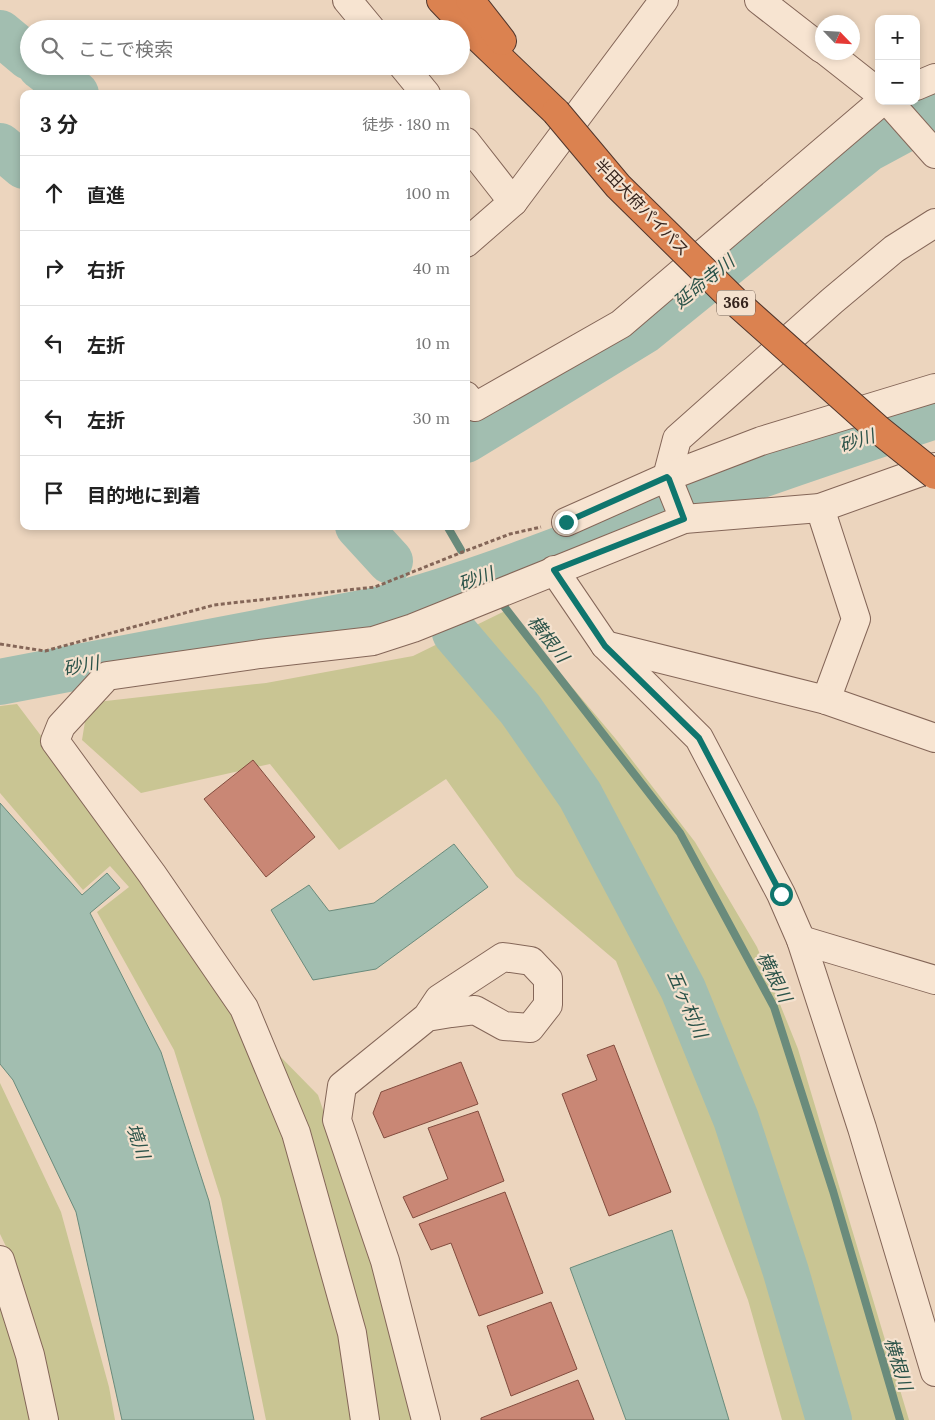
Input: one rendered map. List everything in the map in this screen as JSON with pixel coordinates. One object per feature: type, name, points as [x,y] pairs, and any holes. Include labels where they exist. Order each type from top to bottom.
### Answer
[{"type":"highway","name":"366","points":[[441,0],[460,20]]},
{"type":"highway","name":"半田大府パイパス","points":[[459,0],[624,192],[731,297],[879,430],[935,475]]},
{"type":"highway","name":"366","points":[[470,0],[556,112]]},
{"type":"highway","name":"366","points":[[470,30],[556,112]]},
{"type":"street","points":[[347,0],[364,20]]},
{"type":"street","points":[[470,240],[513,202],[664,0]]},
{"type":"street","points":[[759,0],[815,44]]},
{"type":"street","points":[[837,60],[875,90]]},
{"type":"street","points":[[410,75],[423,90]]},
{"type":"street","points":[[920,84],[935,78]]},
{"type":"street","points":[[470,401],[475,407],[621,324],[877,105]]},
{"type":"street","points":[[892,105],[933,151]]},
{"type":"street","points":[[470,147],[513,202]]},
{"type":"street","points":[[684,518],[668,478],[677,439],[832,301],[894,249],[935,223]]},
{"type":"street","points":[[566,522],[668,478],[761,441],[935,388]]},
{"type":"street","points":[[365,1420],[352,1333],[296,1133],[244,1008],[152,874],[55,741],[61,726],[107,676],[260,654],[373,641],[413,628],[684,518],[820,508],[935,467]]},
{"type":"street","points":[[820,508],[856,619],[826,700]]},
{"type":"street","points":[[554,570],[605,646],[699,738],[781,894],[801,940],[862,1128],[935,1372]]},
{"type":"street","points":[[605,646],[826,700],[935,738]]},
{"type":"street","points":[[801,940],[935,980]]},
{"type":"street","points":[[426,1420],[385,1261],[337,1120],[342,1086],[427,1017]]},
{"type":"street","points":[[0,1260],[30,1355],[44,1420]]},
{"type":"path","points":[[0,644],[45,651],[214,605],[376,587],[460,552],[510,534],[566,522]]},
{"type":"shaded area","points":[[507,610],[615,738],[695,842],[757,947],[798,1049],[909,1420],[782,1420],[748,1300],[616,961],[516,876],[446,779],[339,850],[270,764],[141,793],[82,740],[88,703],[266,683],[413,656]]},
{"type":"shaded area","points":[[17,704],[109,826],[237,1010],[288,1132],[344,1334],[359,1420],[266,1420],[221,1199],[174,1050],[97,912],[129,887],[110,866],[83,890],[0,793],[0,706]]},
{"type":"shaded area","points":[[267,1043],[318,1095],[379,1277],[411,1420],[373,1420]]},
{"type":"shaded area","points":[[0,1083],[61,1212],[109,1387],[115,1420],[57,1420],[13,1261],[0,1234]]},
{"type":"shaded area","points":[[0,1299],[18,1357],[32,1420],[0,1420]]},
{"type":"water","name":"境川","points":[[0,803],[82,895],[107,873],[120,888],[90,913],[161,1052],[209,1201],[254,1420],[122,1420],[76,1212],[13,1080],[0,1064]]},
{"type":"water","points":[[454,844],[488,887],[376,969],[313,980],[271,910],[309,885],[329,911],[374,903]]},
{"type":"water","points":[[672,1230],[729,1420],[626,1420],[570,1268]]},
{"type":"building","points":[[253,760],[315,837],[266,877],[204,799]]},
{"type":"building","points":[[614,1045],[671,1192],[609,1216],[562,1094],[597,1080],[587,1055]]},
{"type":"building","points":[[461,1062],[478,1104],[384,1138],[373,1113],[381,1092]]},
{"type":"building","points":[[478,1111],[504,1181],[413,1218],[403,1197],[448,1179],[428,1128]]},
{"type":"building","points":[[505,1192],[543,1293],[479,1316],[451,1243],[431,1250],[419,1224]]},
{"type":"building","points":[[551,1302],[577,1369],[511,1396],[487,1326]]},
{"type":"building","points":[[578,1380],[594,1420],[481,1420],[481,1418]]},
{"type":"waterway","name":"延命寺川","points":[[0,33],[20,50]]},
{"type":"waterway","name":"延命寺川","points":[[52,75],[71,90]]},
{"type":"waterway","name":"延命寺川","points":[[470,438],[644,331],[868,149],[935,113]]},
{"type":"waterway","name":"五ヶ村川","points":[[0,146],[20,163]]},
{"type":"waterway","name":"砂川","points":[[0,682],[377,610],[414,600],[522,564],[663,510],[935,416]]},
{"type":"waterway","name":"五ヶ村川","points":[[362,530],[390,561]]},
{"type":"waterway","name":"横根川","points":[[449,530],[461,550]]},
{"type":"waterway","name":"横根川","points":[[503,605],[680,833],[774,1007],[833,1191],[900,1420]]},
{"type":"waterway","name":"五ヶ村川","points":[[455,633],[520,709],[580,795],[683,989],[736,1119],[786,1272],[829,1420]]},
{"type":"route","points":[[566,522],[667,477],[669,479],[684,519],[554,570],[605,646],[699,738],[781,894]]}]
